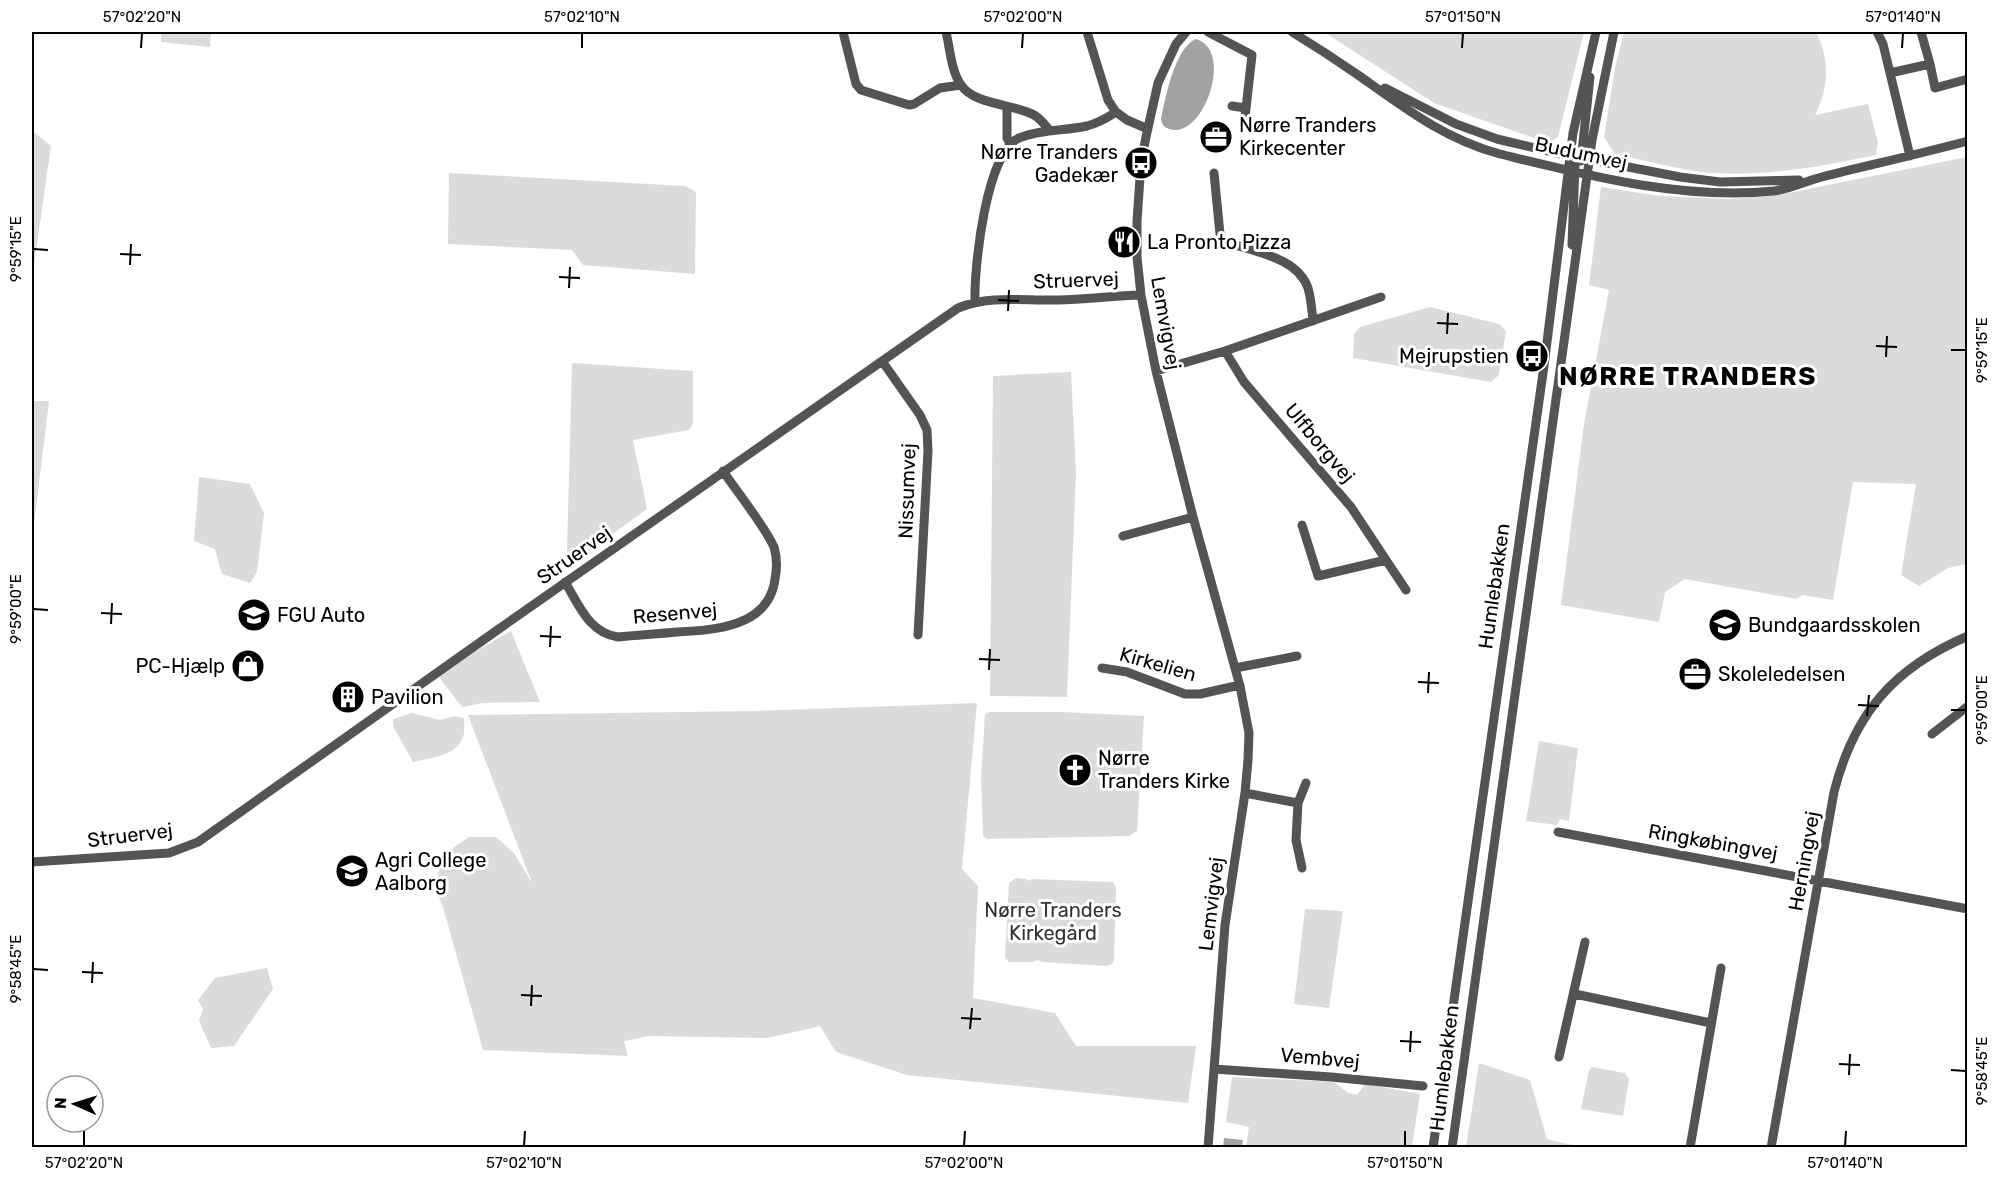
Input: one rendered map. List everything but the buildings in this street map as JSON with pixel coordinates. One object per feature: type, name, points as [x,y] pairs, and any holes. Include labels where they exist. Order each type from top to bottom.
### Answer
[{"type":"street","points":[[843,32],[856,84],[861,90],[909,105],[940,88],[961,85]]},
{"type":"street","points":[[946,32],[961,85],[971,94],[1032,113],[1050,131]]},
{"type":"street","points":[[1087,32],[1108,100],[1116,112],[1127,120],[1148,129]]},
{"type":"street","name":"Lemvigvej","points":[[1186,32],[1176,44],[1158,83],[1141,163],[1137,257],[1156,371],[1193,517],[1240,685],[1249,733],[1245,793],[1225,925],[1208,1148]]},
{"type":"street","points":[[1208,32],[1252,55],[1245,112],[1232,106]]},
{"type":"street","name":"Budumvej","points":[[1292,32],[1423,121],[1455,138],[1480,148],[1654,188],[1730,193],[1777,191],[1815,179],[1968,141]]},
{"type":"street","points":[[1585,159],[1596,32]]},
{"type":"street","name":"Humlebakken","points":[[1433,1148],[1572,170],[1570,156],[1578,108],[1596,32]]},
{"type":"street","name":"Humlebakken","points":[[1452,1148],[1588,174],[1585,159],[1614,32]]},
{"type":"street","points":[[1877,32],[1883,44],[1910,156]]},
{"type":"street","points":[[1921,32],[1935,88],[1968,79]]},
{"type":"street","points":[[1890,73],[1929,64]]},
{"type":"street","name":"Budumvej","points":[[1358,75],[1456,124],[1497,138],[1570,156],[1680,177],[1720,182],[1815,179]]},
{"type":"street","points":[[1007,107],[1007,138],[1010,144]]},
{"type":"street","points":[[975,301],[984,212],[991,183],[1003,153],[1010,144],[1018,139],[1050,131],[1087,126],[1116,112]]},
{"type":"street","points":[[1570,298],[1572,170]]},
{"type":"street","points":[[1214,173],[1220,234],[1224,241],[1293,267],[1308,288],[1313,321]]},
{"type":"street","name":"Struervej","points":[[32,862],[169,853],[198,842],[958,308],[975,301],[1142,295]]},
{"type":"street","points":[[1156,371],[1225,351],[1381,297]]},
{"type":"street","name":"Ulfborgvej","points":[[1225,351],[1244,382],[1351,507],[1406,590]]},
{"type":"street","name":"Nissumvej","points":[[882,361],[920,415],[927,430],[928,451],[918,635]]},
{"type":"street","name":"Resenvej","points":[[566,582],[590,623],[605,635],[618,637],[717,630],[754,615],[766,604],[774,588],[776,556],[774,547],[763,529],[723,471]]},
{"type":"street","points":[[1123,536],[1193,517]]},
{"type":"street","points":[[1302,525],[1318,576],[1386,560]]},
{"type":"street","name":"Herningvej","points":[[1772,1148],[1834,792],[1842,763],[1854,735],[1874,704],[1892,683],[1919,661],[1968,636]]},
{"type":"street","points":[[1235,668],[1297,656]]},
{"type":"street","name":"Kirkelien","points":[[1102,668],[1127,672],[1178,693],[1192,695],[1240,685]]},
{"type":"street","points":[[1932,734],[1968,706]]},
{"type":"street","points":[[1302,868],[1296,840],[1298,803],[1306,783]]},
{"type":"street","points":[[1245,793],[1298,803]]},
{"type":"street","name":"Ringkøbingvej","points":[[1558,832],[1968,909]]},
{"type":"street","points":[[1558,1058],[1575,994],[1585,942]]},
{"type":"street","points":[[1690,1148],[1721,968]]},
{"type":"street","points":[[1575,994],[1711,1023]]},
{"type":"street","name":"Vembvej","points":[[1214,1069],[1423,1086]]},
{"type":"green space","points":[[161,32],[211,32],[210,47],[161,42]]},
{"type":"green space","points":[[1324,32],[1584,32],[1558,137],[1548,143],[1434,103]]},
{"type":"green space","points":[[1624,32],[1816,32],[1824,53],[1826,74],[1823,94],[1815,115],[1868,104],[1878,142],[1876,155],[1833,164],[1745,174],[1701,172],[1615,154],[1604,137],[1615,68]]},
{"type":"green space","points":[[32,133],[51,146],[32,279]]},
{"type":"green space","points":[[1967,157],[1967,564],[1948,568],[1919,586],[1901,575],[1916,484],[1853,482],[1833,600],[1802,595],[1797,599],[1685,579],[1665,592],[1659,622],[1561,605],[1584,424],[1609,290],[1589,285],[1601,187],[1660,196],[1731,199],[1778,195]]},
{"type":"green space","points":[[449,173],[685,186],[696,192],[695,274],[583,265],[572,250],[448,244]]},
{"type":"green space","points":[[1430,307],[1499,324],[1506,331],[1499,375],[1491,382],[1353,358],[1354,334],[1360,327]]},
{"type":"green space","points":[[572,363],[693,371],[693,424],[689,430],[633,440],[647,509],[570,565],[567,551]]},
{"type":"green space","points":[[1071,372],[1076,473],[1067,697],[990,696],[993,376]]},
{"type":"green space","points":[[32,401],[49,401],[32,540]]},
{"type":"green space","points":[[199,477],[250,484],[264,513],[257,572],[250,583],[222,574],[215,549],[194,541]]},
{"type":"green space","points":[[511,631],[540,702],[483,703],[462,707],[439,677],[476,651]]},
{"type":"green space","points":[[977,703],[962,869],[978,886],[973,998],[1055,1013],[1076,1046],[1196,1046],[1188,1103],[907,1075],[836,1052],[820,1026],[768,1038],[649,1036],[624,1041],[628,1056],[483,1050],[443,907],[436,891],[441,856],[469,837],[496,837],[514,853],[532,883],[468,715],[754,711]]},
{"type":"green space","points":[[990,712],[1062,712],[1144,716],[1137,831],[1129,836],[987,839],[983,836],[981,778],[985,714]]},
{"type":"green space","points":[[412,713],[440,720],[455,716],[464,718],[464,733],[460,743],[442,755],[413,762],[393,726],[393,719]]},
{"type":"green space","points":[[1539,741],[1578,748],[1569,821],[1560,819],[1557,825],[1526,821]]},
{"type":"green space","name":"Nørre Tranders Kirkegård","points":[[1016,878],[1029,881],[1032,879],[1113,882],[1116,888],[1112,964],[1107,966],[1038,960],[1009,962],[1005,958],[1009,883]]},
{"type":"green space","points":[[1305,909],[1343,911],[1329,1008],[1294,1004]]},
{"type":"green space","points":[[267,968],[273,989],[234,1046],[211,1048],[199,1021],[203,1009],[198,1000],[215,978]]},
{"type":"green space","points":[[1479,1063],[1530,1080],[1547,1139],[1580,1147],[1466,1147]]},
{"type":"green space","points":[[1592,1067],[1625,1073],[1629,1079],[1623,1116],[1581,1109],[1589,1070]]},
{"type":"green space","points":[[1232,1077],[1334,1082],[1348,1093],[1357,1095],[1365,1084],[1420,1094],[1412,1147],[1246,1147],[1249,1127],[1226,1122]]},
{"type":"shaded area","points":[[1196,39],[1207,47],[1213,59],[1214,75],[1210,93],[1203,109],[1193,122],[1182,129],[1169,129],[1164,126],[1161,119],[1168,87],[1182,52]]},
{"type":"shaded area","points":[[1224,1138],[1243,1140],[1242,1147],[1223,1147]]},
{"type":"place","name":"Nørre Tranders Kirkecenter","points":[[1216,137]]},
{"type":"place","name":"Nørre Tranders Gadekær","points":[[1141,163]]},
{"type":"place","name":"La Pronto Pizza","points":[[1124,242]]},
{"type":"place","name":"Mejrupstien","points":[[1532,356]]},
{"type":"place","name":"FGU Auto","points":[[254,615]]},
{"type":"place","name":"Bundgaardsskolen","points":[[1725,625]]},
{"type":"place","name":"PC-Hjælp","points":[[248,666]]},
{"type":"place","name":"Skoleledelsen","points":[[1695,674]]},
{"type":"place","name":"Pavilion","points":[[348,697]]},
{"type":"place","name":"Nørre Tranders Kirke","points":[[1075,770]]},
{"type":"place","name":"Agri College Aalborg","points":[[352,871]]},
{"type":"district","name":"NØRRE TRANDERS","points":[[1688,376]]}]
